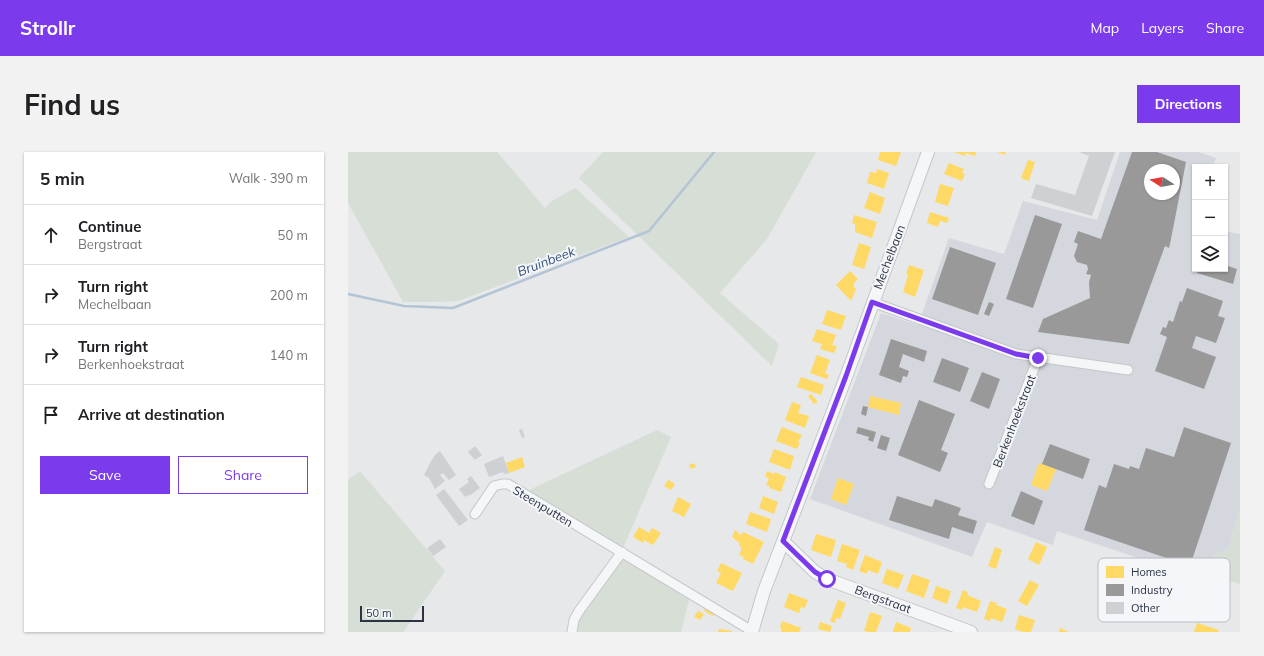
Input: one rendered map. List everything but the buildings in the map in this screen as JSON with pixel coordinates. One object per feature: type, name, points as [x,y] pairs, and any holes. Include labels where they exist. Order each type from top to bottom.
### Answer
[{"type":"street","name":"Mechelbaan","points":[[752,631],[764,591],[846,376],[928,152]]},
{"type":"street","name":"Berkenhoekstraat","points":[[872,302],[1016,354],[1128,370]]},
{"type":"street","name":"Berkenhoekstraat","points":[[989,484],[1038,358]]},
{"type":"street","name":"Steenputten","points":[[475,514],[494,486],[508,484],[565,520],[622,552],[752,631]]},
{"type":"street","name":"Bergstraat","points":[[783,541],[815,572],[827,579],[971,632]]},
{"type":"street","points":[[572,632],[574,620],[579,611],[622,552]]},
{"type":"shaded area","points":[[348,152],[497,152],[545,208],[552,201],[575,188],[629,237],[458,301],[403,302],[348,203]]},
{"type":"shaded area","points":[[603,152],[816,152],[767,239],[720,293],[779,344],[772,366],[579,178]]},
{"type":"shaded area","points":[[1120,152],[1199,152],[1216,158],[1214,164],[1192,164],[1192,272],[1228,272],[1228,232],[1240,234],[1240,508],[1228,549],[1209,558],[1139,558],[1057,531],[1053,545],[987,522],[972,557],[810,499],[881,313],[918,325],[949,238],[1004,254],[1023,201],[1097,220]]},
{"type":"shaded area","points":[[657,430],[671,437],[623,548],[525,492]]},
{"type":"shaded area","points":[[360,471],[445,571],[404,632],[348,632],[348,480]]},
{"type":"shaded area","points":[[1240,508],[1240,584],[1230,581],[1230,558],[1209,558],[1228,549]]},
{"type":"shaded area","points":[[623,558],[689,600],[681,632],[575,632],[580,617]]},
{"type":"waterway","name":"Bruinbeek","points":[[348,294],[404,306],[453,308],[649,231],[714,152]]},
{"type":"route","points":[[827,579],[804,563],[783,541],[846,376],[872,302],[1016,354],[1038,358]]}]
